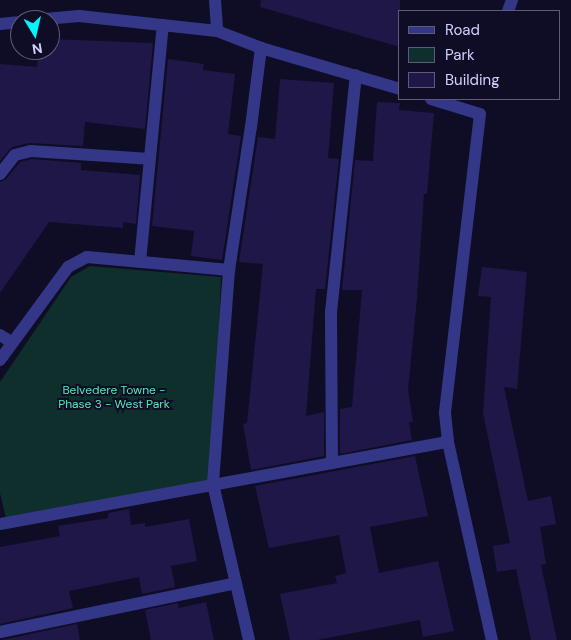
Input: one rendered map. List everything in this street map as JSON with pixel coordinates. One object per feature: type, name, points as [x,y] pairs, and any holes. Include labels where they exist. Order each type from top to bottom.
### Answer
[{"type":"street","points":[[215,0],[217,31]]},
{"type":"street","points":[[60,18],[79,16],[217,31],[260,48],[398,88]]},
{"type":"street","points":[[140,262],[163,25]]},
{"type":"street","points":[[249,640],[213,484],[229,270],[251,127],[260,48]]},
{"type":"street","points":[[332,463],[331,312],[356,75]]},
{"type":"street","points":[[434,100],[480,114],[445,413],[448,442],[492,640]]},
{"type":"street","points":[[0,174],[15,155],[31,151],[150,159]]},
{"type":"street","points":[[0,360],[11,342],[68,267],[87,257],[229,270]]},
{"type":"street","points":[[0,335],[11,342]]},
{"type":"street","points":[[0,524],[448,442]]},
{"type":"street","points":[[0,632],[236,583]]},
{"type":"green space","name":"Belvedere Towne - Phase 3 - West Park","points":[[90,266],[221,277],[213,484],[7,523],[0,493],[0,382],[71,277]]},
{"type":"building","points":[[261,0],[400,0],[400,10],[398,10],[398,46],[260,7]]},
{"type":"building","points":[[60,39],[153,43],[145,129],[85,122],[83,146],[29,143],[12,147],[0,161],[0,64],[37,67],[37,60],[60,60]]},
{"type":"building","points":[[168,59],[204,64],[203,70],[235,74],[228,134],[241,136],[222,260],[191,256],[194,231],[152,226]]},
{"type":"building","points":[[280,79],[334,83],[328,158],[339,159],[325,289],[316,289],[306,416],[324,412],[324,456],[251,470],[243,424],[247,423],[263,264],[239,262],[258,137],[275,139]]},
{"type":"building","points":[[377,102],[400,103],[399,110],[434,113],[427,194],[424,194],[408,390],[413,422],[409,422],[412,440],[340,454],[340,409],[352,407],[362,290],[342,290],[355,160],[373,161]]},
{"type":"building","points":[[32,159],[81,163],[81,170],[140,175],[136,224],[123,222],[123,228],[49,222],[0,293],[0,182],[6,179],[20,162]]},
{"type":"building","points":[[482,267],[527,272],[517,389],[504,387],[528,501],[551,496],[556,524],[540,527],[546,564],[541,565],[557,640],[531,640],[516,569],[497,572],[493,546],[510,543],[483,413],[491,297],[478,296]]},
{"type":"building","points":[[415,456],[428,516],[370,527],[379,573],[438,561],[454,631],[423,637],[420,620],[317,640],[290,640],[280,594],[337,583],[335,576],[346,573],[339,535],[269,548],[255,486]]},
{"type":"building","points":[[129,509],[131,525],[145,523],[145,527],[189,519],[197,561],[171,566],[175,587],[142,594],[139,577],[69,591],[73,608],[0,624],[0,547],[60,536],[58,526],[108,518],[108,513]]},
{"type":"building","points":[[206,602],[214,640],[151,640],[145,610],[178,603],[179,608]]},
{"type":"building","points":[[77,624],[80,640],[2,640]]}]
